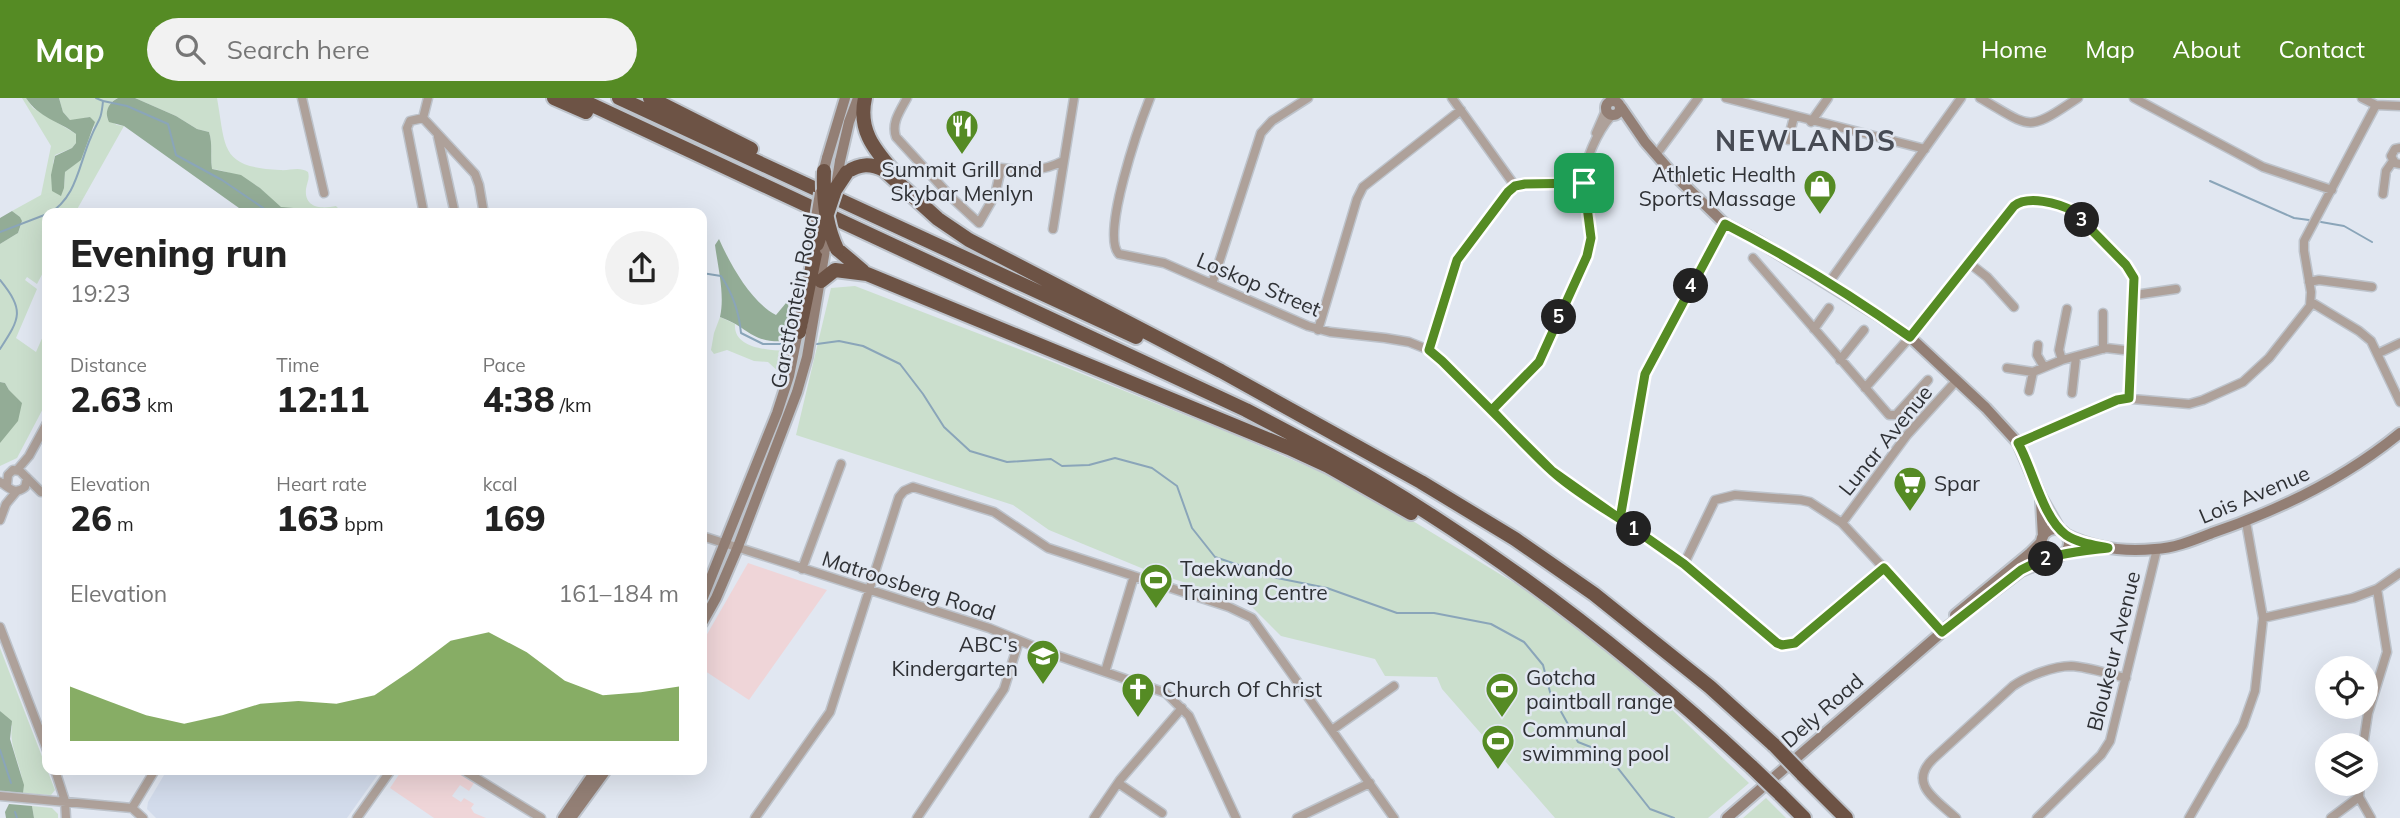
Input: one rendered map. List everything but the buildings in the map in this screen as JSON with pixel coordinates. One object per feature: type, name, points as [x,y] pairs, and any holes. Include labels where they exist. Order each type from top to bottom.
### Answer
[{"type":"highway","points":[[554,98],[622,127],[667,140]]},
{"type":"highway","points":[[578,98],[1246,410],[1341,460],[1406,499],[1583,623],[1690,709],[1804,818]]},
{"type":"highway","points":[[620,98],[1252,390]]},
{"type":"highway","points":[[650,98],[749,148],[805,184]]},
{"type":"highway","points":[[865,98],[863,122],[871,145],[922,204]]},
{"type":"highway","points":[[823,246],[827,222],[825,164]]},
{"type":"highway","points":[[799,332],[823,246],[835,190],[844,167],[878,167],[938,219],[969,240],[1161,339],[1398,469],[1515,539],[1594,593],[1710,687],[1774,745],[1846,818]]},
{"type":"highway","points":[[823,246],[867,274],[1328,466],[1509,570]]},
{"type":"highway","points":[[821,281],[835,270],[867,274]]},
{"type":"street","points":[[302,98],[324,194]]},
{"type":"street","points":[[423,118],[428,98],[439,98]]},
{"type":"street","name":"Garstfontein Road","points":[[707,614],[737,549],[797,392],[807,357],[821,281],[825,164],[845,98]]},
{"type":"street","points":[[844,167],[849,122],[858,98]]},
{"type":"street","points":[[906,98],[896,119],[896,137],[979,223],[995,195],[1001,168],[1032,171],[1052,167],[1063,161]]},
{"type":"street","name":"Loskop Street","points":[[1147,98],[1125,170],[1114,232],[1115,250],[1123,255],[1164,263],[1318,330],[1396,339],[1429,350],[1552,471],[1684,564],[1777,643],[1795,643],[1884,568]]},
{"type":"street","points":[[1212,284],[1261,133],[1272,121],[1308,98]]},
{"type":"street","points":[[1452,98],[1515,186]]},
{"type":"street","points":[[1656,155],[1698,98]]},
{"type":"street","points":[[1726,98],[1924,149]]},
{"type":"street","points":[[1811,122],[1828,98]]},
{"type":"street","points":[[1828,284],[1961,98]]},
{"type":"street","points":[[1980,98],[2015,118],[2036,124],[2078,98]]},
{"type":"street","points":[[2134,98],[2263,167],[2332,190]]},
{"type":"street","points":[[2362,98],[2376,105],[2400,106]]},
{"type":"street","points":[[1053,229],[1074,99]]},
{"type":"street","points":[[2018,443],[2117,400],[2129,398],[2189,404],[2203,400],[2243,382],[2269,358],[2308,310],[2311,302],[2303,245],[2376,105]]},
{"type":"street","points":[[1492,410],[1539,362],[1587,256],[1591,238],[1584,183],[1594,146],[1610,106],[1688,190],[1725,224],[1758,241],[1910,337],[1957,380],[2018,443],[2041,497],[2069,546],[2060,554],[2045,552],[2041,497]]},
{"type":"street","points":[[1318,330],[1357,199],[1363,187],[1461,110]]},
{"type":"street","points":[[1788,140],[1794,117]]},
{"type":"street","points":[[423,118],[475,174],[483,208]]},
{"type":"street","points":[[423,118],[410,121],[407,128],[423,208]]},
{"type":"street","points":[[438,137],[454,208]]},
{"type":"street","points":[[2383,194],[2386,171],[2396,163],[2392,153],[2400,148]]},
{"type":"street","points":[[1429,350],[1457,260],[1508,192],[1515,186],[1525,184],[1584,183]]},
{"type":"street","points":[[1865,388],[2020,202],[2026,200],[2061,206],[2080,217],[2126,265],[2134,278],[2129,398]]},
{"type":"street","points":[[1620,519],[1645,374],[1725,224]]},
{"type":"street","points":[[1753,258],[1889,415],[1893,416],[1928,380]]},
{"type":"street","points":[[1969,263],[2003,292],[2014,307]]},
{"type":"street","points":[[2309,282],[2319,280],[2372,287]]},
{"type":"street","points":[[2135,295],[2176,289]]},
{"type":"street","points":[[2311,302],[2371,341],[2397,386],[2400,402]]},
{"type":"street","points":[[1814,330],[1829,308]]},
{"type":"street","points":[[2062,360],[2059,351],[2067,309]]},
{"type":"street","points":[[2103,349],[2104,313]]},
{"type":"street","points":[[1840,360],[1864,330]]},
{"type":"street","name":"Garstfontein Road","points":[[707,588],[783,396],[799,332]]},
{"type":"street","points":[[2378,353],[2400,343]]},
{"type":"street","points":[[2038,345],[2037,355],[2044,368]]},
{"type":"street","points":[[2007,368],[2033,372],[2062,360],[2103,349],[2132,351]]},
{"type":"street","points":[[2072,393],[2076,357]]},
{"type":"street","points":[[2029,391],[2033,372]]},
{"type":"street","name":"Lunar Avenue","points":[[1842,523],[1907,435],[1957,380]]},
{"type":"street","points":[[0,520],[11,487],[6,478],[20,474],[42,432]]},
{"type":"street","name":"Lois Avenue","points":[[2060,554],[2108,548],[2157,549],[2246,522],[2326,484],[2375,454],[2400,433]]},
{"type":"street","points":[[802,569],[841,464]]},
{"type":"street","points":[[0,474],[20,474],[42,491]]},
{"type":"street","points":[[11,487],[26,484],[20,474]]},
{"type":"street","points":[[11,487],[42,493]]},
{"type":"street","points":[[755,818],[831,712],[900,497],[906,489],[917,487],[1002,516],[1048,548],[1241,611],[1252,618],[1394,818]]},
{"type":"street","points":[[1684,564],[1711,504],[1719,498],[1735,495],[1810,502],[1842,523],[1942,631]]},
{"type":"street","points":[[2189,818],[2248,715],[2255,691],[2263,618],[2246,522]]},
{"type":"street","points":[[2042,539],[2050,530],[2063,532]]},
{"type":"street","name":"Lois Avenue","points":[[2063,532],[2079,541],[2108,548]]},
{"type":"street","name":"Matroosberg Road","points":[[707,538],[989,628],[1166,693],[1182,708],[1201,740],[1236,818]]},
{"type":"street","name":"Dely Road","points":[[1942,631],[1956,613],[2030,553],[2042,539]]},
{"type":"street","name":"Bloukeur Avenue","points":[[2038,818],[2106,748],[2114,729],[2157,549]]},
{"type":"street","name":"Dely Road","points":[[1727,818],[1942,631],[2021,570],[2060,554]]},
{"type":"street","points":[[2263,618],[2353,598],[2377,589],[2400,573]]},
{"type":"street","points":[[1105,672],[1134,576]]},
{"type":"street","points":[[2365,733],[2368,713],[2387,652],[2377,589]]},
{"type":"street","points":[[0,627],[42,738]]},
{"type":"street","points":[[916,818],[1004,689],[1019,641]]},
{"type":"street","points":[[1956,818],[1926,789],[1922,776],[1925,767],[2019,682],[2071,666],[2126,678]]},
{"type":"street","points":[[1332,730],[1394,686]]},
{"type":"street","points":[[1094,818],[1118,783],[1182,708]]},
{"type":"street","points":[[57,775],[65,801],[66,818]]},
{"type":"street","points":[[132,808],[152,775]]},
{"type":"street","points":[[357,818],[387,775]]},
{"type":"street","points":[[470,775],[533,818]]},
{"type":"street","points":[[563,818],[593,775]]},
{"type":"street","points":[[571,818],[602,775]]},
{"type":"street","points":[[477,780],[541,818]]},
{"type":"street","points":[[1118,783],[1162,813]]},
{"type":"street","points":[[1297,818],[1370,783]]},
{"type":"street","points":[[0,796],[132,808],[143,818]]},
{"type":"street","points":[[2331,818],[2359,797],[2371,818]]},
{"type":"shaded area","points":[[748,563],[827,590],[749,700],[707,672],[707,634]]},
{"type":"shaded area","points":[[164,775],[377,775],[347,818],[156,818],[147,809],[148,802]]},
{"type":"shaded area","points":[[399,775],[462,775],[474,783],[469,791],[460,785],[452,796],[461,802],[464,798],[474,804],[471,808],[474,813],[486,818],[434,818],[390,788]]},
{"type":"green space","points":[[22,98],[26,98],[33,108],[76,134],[76,143],[72,148],[55,155],[53,163],[64,188],[65,172],[81,159],[94,128],[90,117],[71,121],[63,112],[59,98],[118,98],[108,107],[107,116],[108,120],[124,126],[78,208],[42,208],[42,274],[37,284],[27,277],[25,280],[37,289],[16,338],[36,352],[42,338],[42,410],[17,458],[0,466],[0,443],[9,390],[5,383],[0,382],[0,244],[18,233],[22,222],[12,211],[41,195],[51,146]]},
{"type":"green space","points":[[26,98],[59,98],[63,112],[70,120],[90,117],[95,122],[81,160],[65,172],[61,196],[52,191],[51,175],[55,156],[72,148],[76,143],[76,134],[43,115]]},
{"type":"green space","points":[[118,98],[135,98],[176,116],[197,129],[209,132],[212,169],[241,175],[281,207],[294,208],[239,208],[124,126],[109,122],[108,108]]},
{"type":"green space","points":[[135,98],[217,98],[225,142],[236,159],[246,165],[260,168],[305,170],[309,174],[306,189],[308,201],[315,206],[338,208],[284,208],[278,206],[251,182],[212,169],[209,132],[197,129],[176,116]]},
{"type":"green space","points":[[12,211],[22,221],[18,233],[0,244],[0,218]]},
{"type":"green space","points":[[719,239],[742,282],[767,309],[776,315],[786,303],[793,302],[787,341],[765,340],[720,317],[721,291],[715,245]]},
{"type":"green space","points":[[855,286],[1232,434],[1362,490],[1582,624],[1749,783],[1708,818],[1555,818],[1442,689],[1437,677],[1385,676],[1375,659],[1281,636],[1247,602],[1151,572],[1049,530],[1013,505],[796,435],[831,288]]},
{"type":"green space","points":[[720,317],[735,324],[739,338],[745,343],[785,351],[781,374],[768,362],[754,361],[727,350],[714,354],[711,350]]},
{"type":"green space","points":[[0,382],[5,383],[22,403],[18,421],[0,443]]},
{"type":"green space","points":[[0,648],[42,756],[42,775],[49,775],[55,790],[51,795],[23,793],[22,776],[12,743],[12,726],[0,711]]},
{"type":"green space","points":[[0,711],[12,721],[10,739],[24,785],[23,793],[0,791]]},
{"type":"green space","points":[[1766,798],[1786,818],[1743,818]]},
{"type":"green space","points":[[9,804],[32,806],[34,818],[6,818],[5,812]]},
{"type":"green space","points":[[32,806],[52,808],[58,818],[34,818]]},
{"type":"waterway","points":[[57,208],[76,179],[99,120],[103,101],[96,98]]},
{"type":"waterway","points":[[103,101],[127,106],[168,124],[176,155],[222,180],[263,208]]},
{"type":"waterway","points":[[2210,181],[2294,218],[2309,220]]},
{"type":"waterway","points":[[0,232],[42,216]]},
{"type":"waterway","points":[[2321,222],[2344,226],[2372,242]]},
{"type":"waterway","points":[[707,274],[721,276],[729,289],[739,317],[741,333],[763,344],[784,344]]},
{"type":"waterway","points":[[0,280],[13,300],[17,314],[12,330],[0,349]]},
{"type":"waterway","points":[[817,344],[839,341],[863,346],[900,364],[944,427],[970,451],[1007,462],[1051,459],[1062,466],[1089,465],[1115,458],[1152,468],[1177,486],[1192,528],[1215,557],[1277,578],[1327,588],[1397,613],[1434,613],[1491,624],[1524,642],[1543,665],[1550,692],[1578,742],[1606,753],[1650,809],[1674,818]]},
{"type":"waterway","points":[[0,750],[11,783]]},
{"type":"waterway","points":[[15,812],[17,818]]},
{"type":"place","name":"Summit Grill and Skybar Menlyn","points":[[962,156]]},
{"type":"place","name":"Athletic Health Sports Massage","points":[[1820,216]]},
{"type":"place","name":"Spar","points":[[1910,513]]},
{"type":"place","name":"Taekwando Training Centre","points":[[1156,610]]},
{"type":"place","name":"ABC's Kindergarten","points":[[1043,686]]},
{"type":"place","name":"Church Of Christ","points":[[1138,719]]},
{"type":"place","name":"Gotcha paintball range","points":[[1502,719]]},
{"type":"place","name":"Communal swimming pool","points":[[1498,771]]},
{"type":"district","name":"NEWLANDS","points":[[1806,140]]},
{"type":"route","points":[[1584,183],[1525,184],[1515,186],[1508,192],[1457,260],[1429,350],[1552,471],[1576,490],[1684,564],[1777,643],[1795,643],[1884,568],[1942,632],[2021,570],[2065,552],[2108,548],[2079,541],[2060,530],[2041,497],[2026,456],[2018,443],[2121,398],[2129,398],[2134,278],[2126,265],[2073,211],[2061,206],[2026,200],[2014,206],[1910,337],[1758,241],[1725,224],[1645,374],[1620,519],[1552,471],[1492,410],[1539,362],[1587,256],[1591,238],[1584,183]]}]
